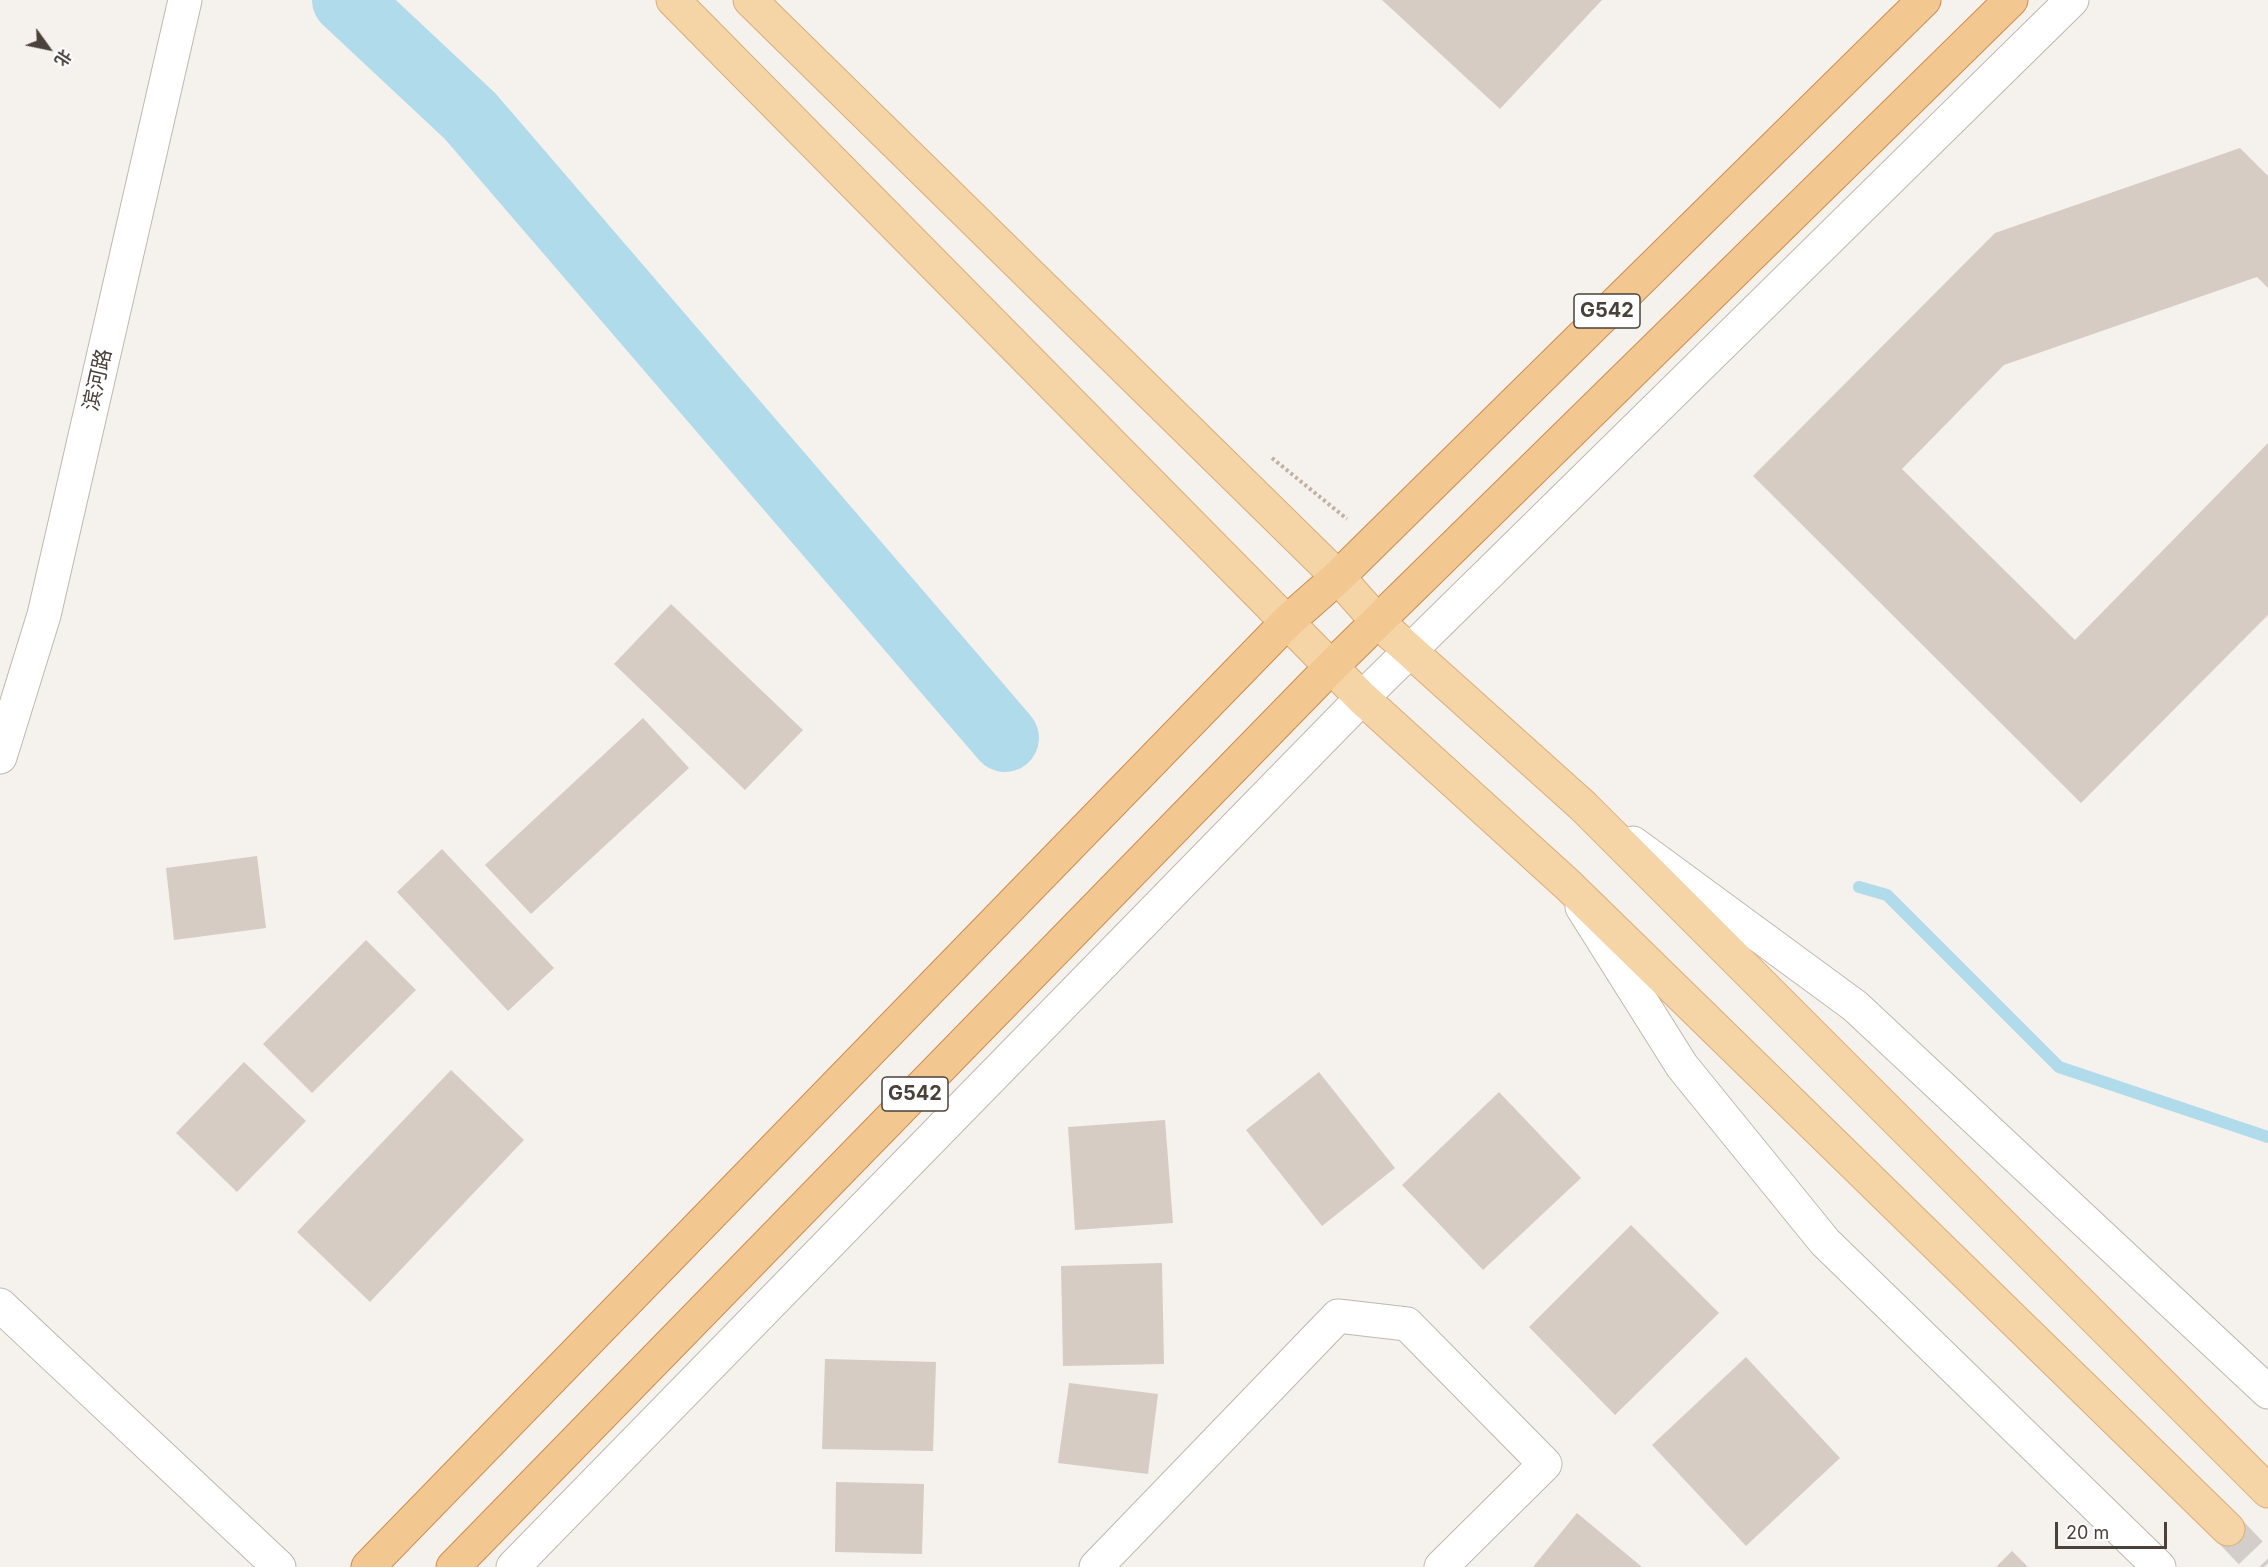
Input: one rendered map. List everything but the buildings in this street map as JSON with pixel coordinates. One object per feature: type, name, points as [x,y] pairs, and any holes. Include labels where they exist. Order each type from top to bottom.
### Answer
[{"type":"highway","name":"G542","points":[[368,1567],[1288,621],[1338,578],[1924,0]]},
{"type":"highway","name":"G542","points":[[453,1567],[1332,666],[2011,0]]},
{"type":"main road","points":[[673,0],[1362,698],[1568,885],[2228,1529]]},
{"type":"main road","points":[[750,0],[1338,578],[1378,622],[1583,806],[2268,1491]]},
{"type":"street","name":"滨河路","points":[[0,757],[44,615],[185,0]]},
{"type":"street","points":[[513,1567],[1362,698],[2072,0]]},
{"type":"street","points":[[1583,806],[1855,1006],[2268,1392]]},
{"type":"street","points":[[1568,885],[1682,1066],[1825,1242],[2159,1567]]},
{"type":"street","points":[[0,1305],[279,1567]]},
{"type":"street","points":[[1096,1567],[1338,1316],[1407,1324],[1545,1464],[1441,1567]]},
{"type":"waterway","points":[[346,0],[470,116],[1005,738]]},
{"type":"waterway","points":[[1859,887],[1887,895],[2059,1067],[2268,1137]]},
{"type":"tunnel","points":[[2228,1529],[2264,1567]]}]
